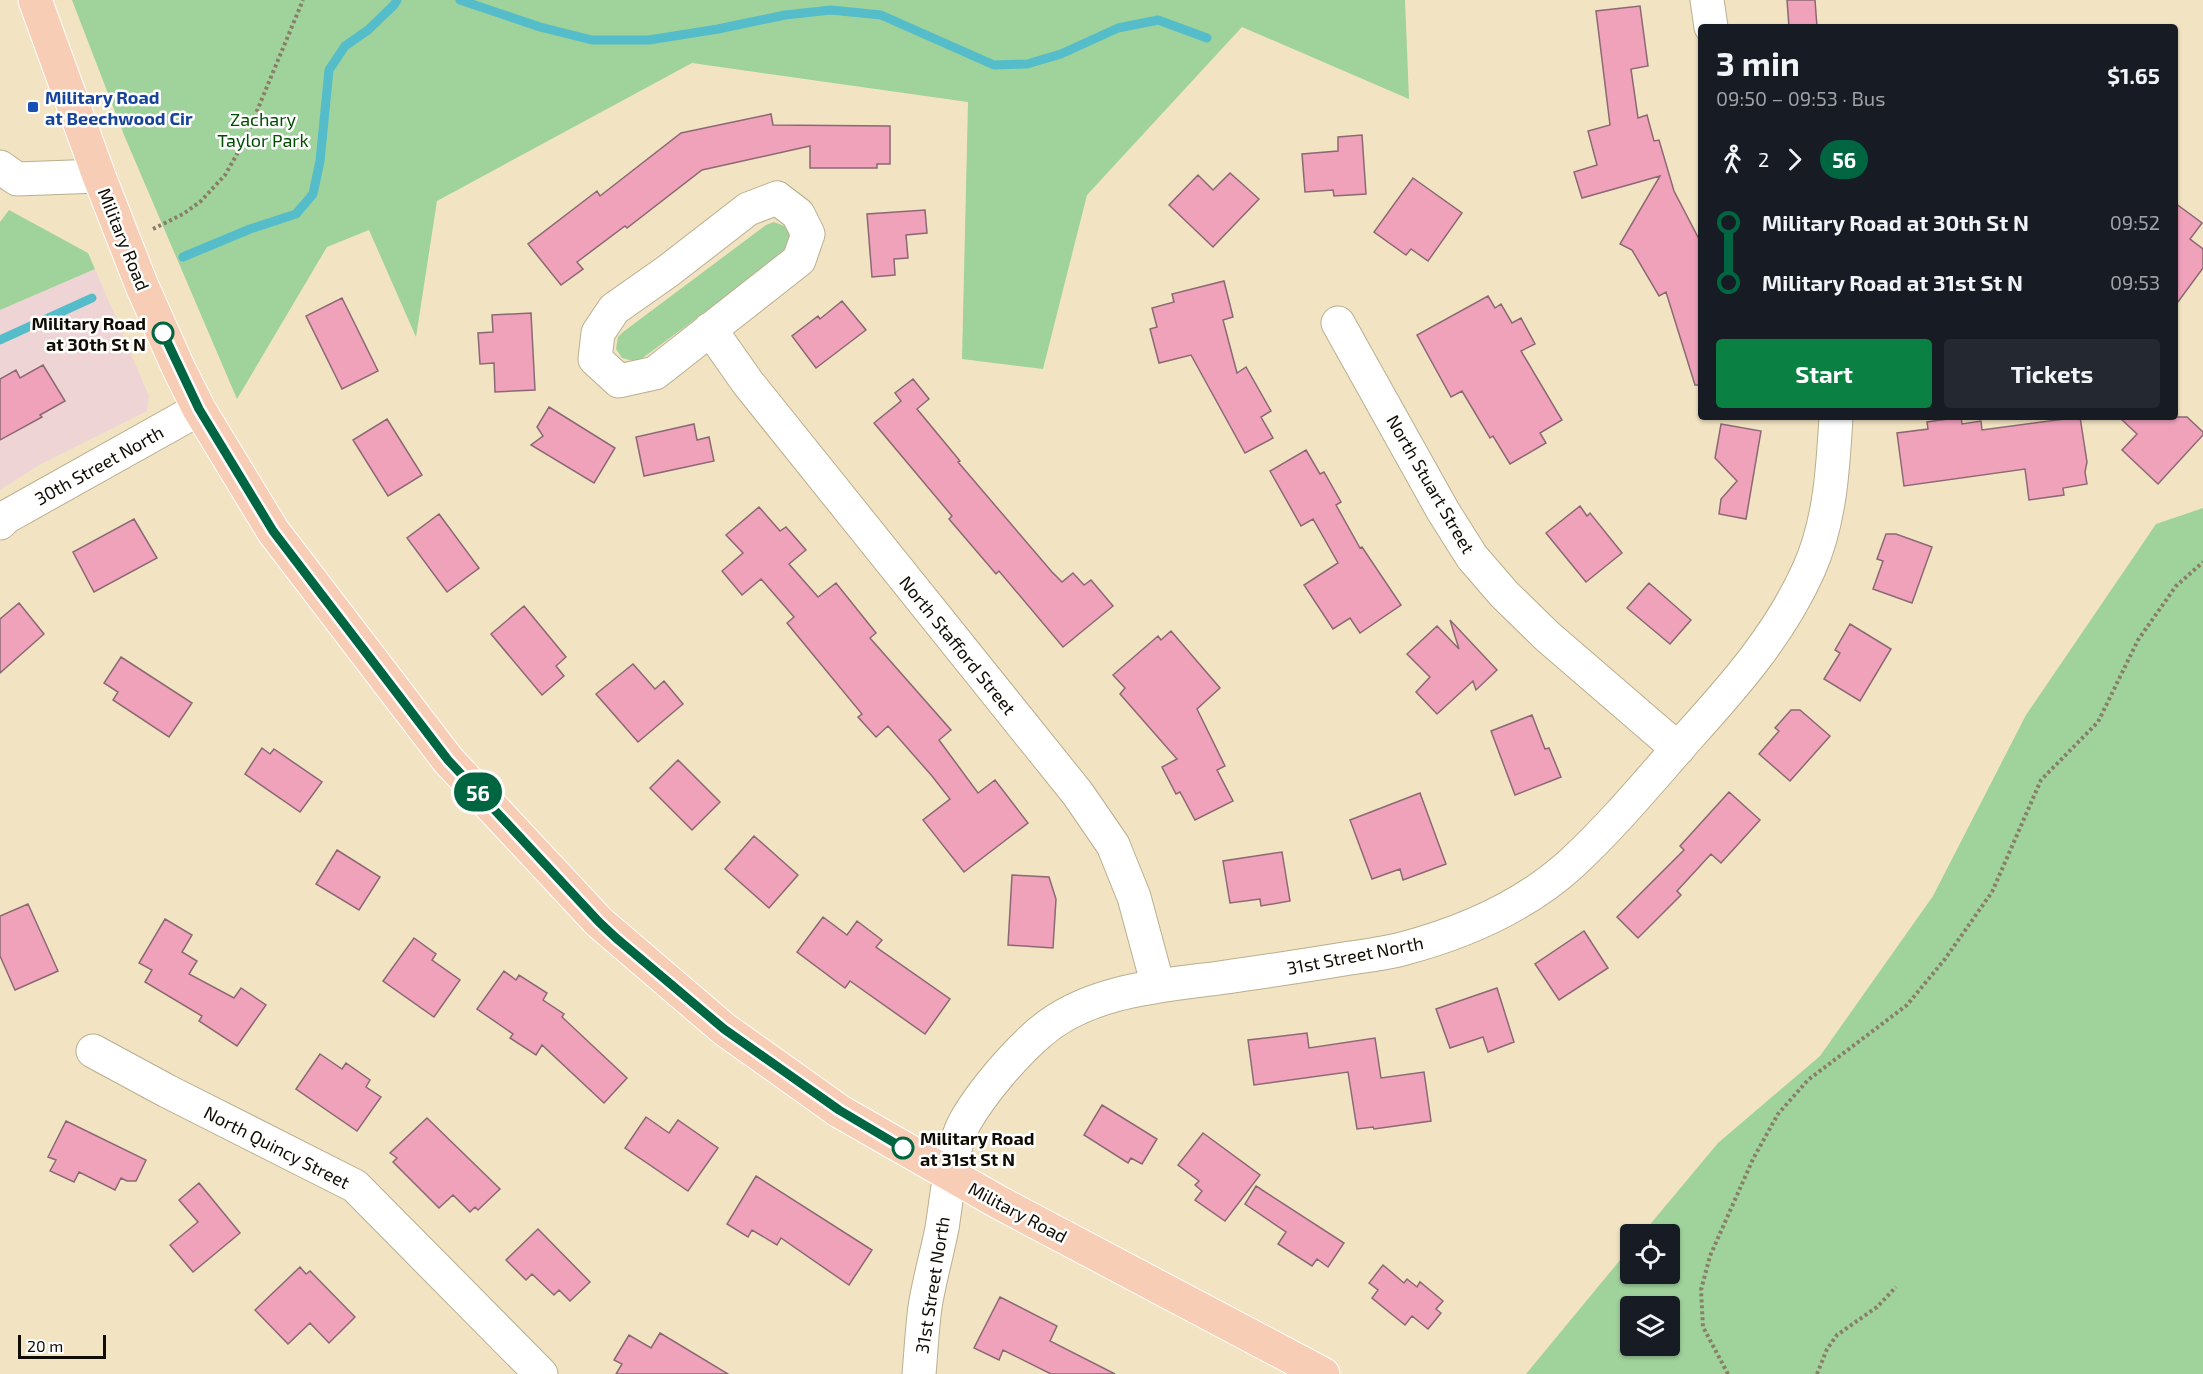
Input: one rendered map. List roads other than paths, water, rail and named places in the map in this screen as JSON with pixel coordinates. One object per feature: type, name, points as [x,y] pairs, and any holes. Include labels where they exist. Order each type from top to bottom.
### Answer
[{"type":"main road","name":"Military Road","points":[[35,0],[124,241],[165,337],[199,409],[273,531],[448,760],[599,922],[724,1029],[839,1110],[950,1175],[1323,1374]]},
{"type":"street","points":[[1707,0],[1711,24]]},
{"type":"street","points":[[0,166],[17,179],[99,176]]},
{"type":"street","points":[[777,198],[798,214],[808,234],[799,260],[710,329],[655,373],[619,381],[596,359],[598,333],[614,309],[668,271],[748,209],[777,198]]},
{"type":"street","name":"North Stuart Street","points":[[1338,323],[1443,511],[1472,557],[1504,594],[1547,636],[1678,749]]},
{"type":"street","name":"North Stafford Street","points":[[710,329],[748,383],[1084,803],[1113,845],[1130,887],[1158,986]]},
{"type":"street","name":"30th Street North","points":[[0,523],[6,517],[199,409]]},
{"type":"street","name":"31st Street North","points":[[919,1374],[925,1307],[942,1228],[950,1175],[965,1122],[995,1080],[1036,1036],[1056,1020],[1086,1005],[1127,993],[1158,986],[1272,971],[1399,950],[1445,937],[1482,922],[1522,900],[1570,865],[1627,808],[1762,651],[1784,619],[1819,542],[1830,495],[1836,420]]},
{"type":"street","name":"North Quincy Street","points":[[93,1051],[355,1186],[541,1374]]},
{"type":"waterway","points":[[183,257],[250,229],[296,214],[313,194],[320,161],[329,70],[345,46],[368,30],[397,0]]},
{"type":"waterway","points":[[460,0],[540,27],[592,40],[649,40],[785,15],[831,10],[881,15],[994,65],[1027,64],[1061,54],[1118,28],[1158,20],[1207,38]]},
{"type":"waterway","points":[[0,340],[92,298]]},
{"type":"place","name":"Military Road at Beechwood Cir","points":[[33,107]]},
{"type":"place","name":"Military Road at 30th St N","points":[[163,333]]},
{"type":"place","name":"Military Road at 31st St N","points":[[903,1148]]},
{"type":"park label","name":"Zachary Taylor Park","points":[[263,129]]}]
